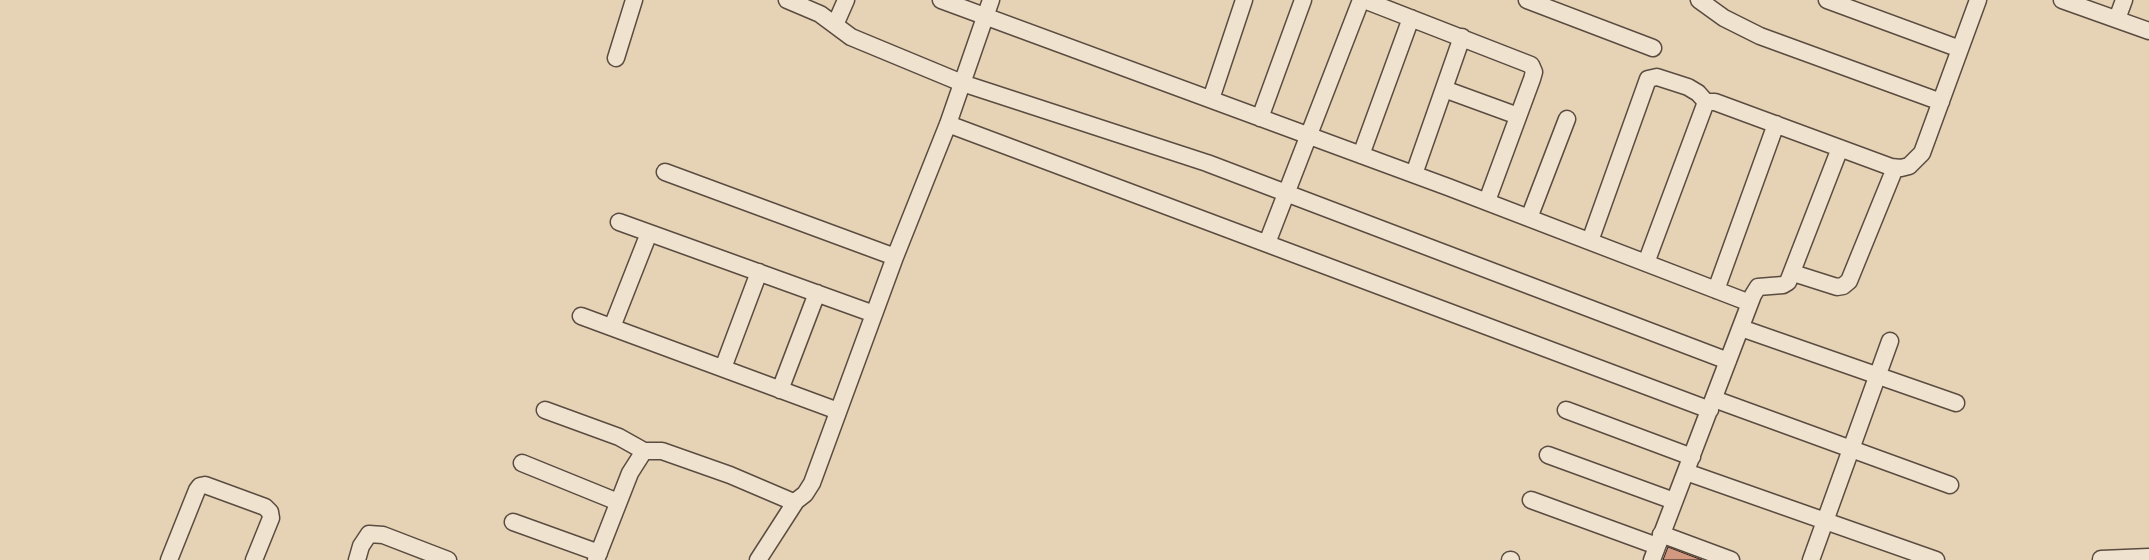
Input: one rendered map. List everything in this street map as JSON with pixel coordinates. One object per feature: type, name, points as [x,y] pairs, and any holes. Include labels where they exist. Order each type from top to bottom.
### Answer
[{"type":"street","points":[[616,58],[634,0]]},
{"type":"street","points":[[786,0],[820,14],[851,36],[962,83],[1207,163],[1728,361]]},
{"type":"street","points":[[835,25],[846,0]]},
{"type":"street","points":[[941,0],[1487,201],[1750,303]]},
{"type":"street","points":[[758,560],[796,501],[812,483],[874,314],[948,124],[991,0]]},
{"type":"street","points":[[1211,99],[1244,0]]},
{"type":"street","points":[[1260,118],[1303,0]]},
{"type":"street","points":[[1267,243],[1362,0],[1532,65],[1534,72],[1487,201]]},
{"type":"street","points":[[1527,0],[1654,48]]},
{"type":"street","points":[[1699,0],[1724,18],[1760,36],[1941,102]]},
{"type":"street","points":[[1826,0],[1960,49]]},
{"type":"street","points":[[1590,241],[1648,79],[1657,77],[1688,87],[1698,93],[1706,102],[1715,102],[1895,168],[1909,166],[1922,153],[1978,0]]},
{"type":"street","points":[[2062,0],[2149,30]]},
{"type":"street","points":[[2117,19],[2124,0]]},
{"type":"street","points":[[1361,154],[1411,18]]},
{"type":"street","points":[[1414,174],[1462,37]]},
{"type":"street","points":[[1444,89],[1518,116]]},
{"type":"street","points":[[1646,263],[1706,102]]},
{"type":"street","points":[[1529,218],[1568,119]]},
{"type":"street","points":[[948,124],[1267,243],[1712,404],[1852,449],[1950,485]]},
{"type":"street","points":[[1716,290],[1776,124]]},
{"type":"street","points":[[1657,547],[1750,303],[1758,287],[1782,285],[1788,282],[1840,148]]},
{"type":"street","points":[[1793,272],[1837,287],[1843,286],[1850,281],[1895,168]]},
{"type":"street","points":[[665,172],[896,257]]},
{"type":"street","points":[[619,222],[874,314]]},
{"type":"street","points":[[612,327],[649,233]]},
{"type":"street","points":[[723,368],[759,272]]},
{"type":"street","points":[[780,390],[817,293]]},
{"type":"street","points":[[581,316],[838,411]]},
{"type":"street","points":[[1741,328],[1956,403]]},
{"type":"street","points":[[1810,560],[1826,521],[1890,341]]},
{"type":"street","points":[[545,410],[619,437],[644,451],[662,451],[730,475],[785,499],[796,501]]},
{"type":"street","points":[[1566,410],[1826,521],[1936,560]]},
{"type":"street","points":[[513,522],[598,556],[618,502],[637,460],[644,451]]},
{"type":"street","points":[[1548,455],[1674,501]]},
{"type":"street","points":[[522,463],[618,502]]},
{"type":"street","points":[[169,560],[197,490],[204,484],[265,507],[270,512],[271,518],[254,560]]},
{"type":"street","points":[[1531,500],[1657,547],[1731,560]]},
{"type":"street","points":[[356,560],[361,546],[370,534],[383,535],[448,560]]},
{"type":"street","points":[[2101,559],[2149,557]]},
{"type":"building","points":[[1668,547],[1702,560],[1663,560]]}]
